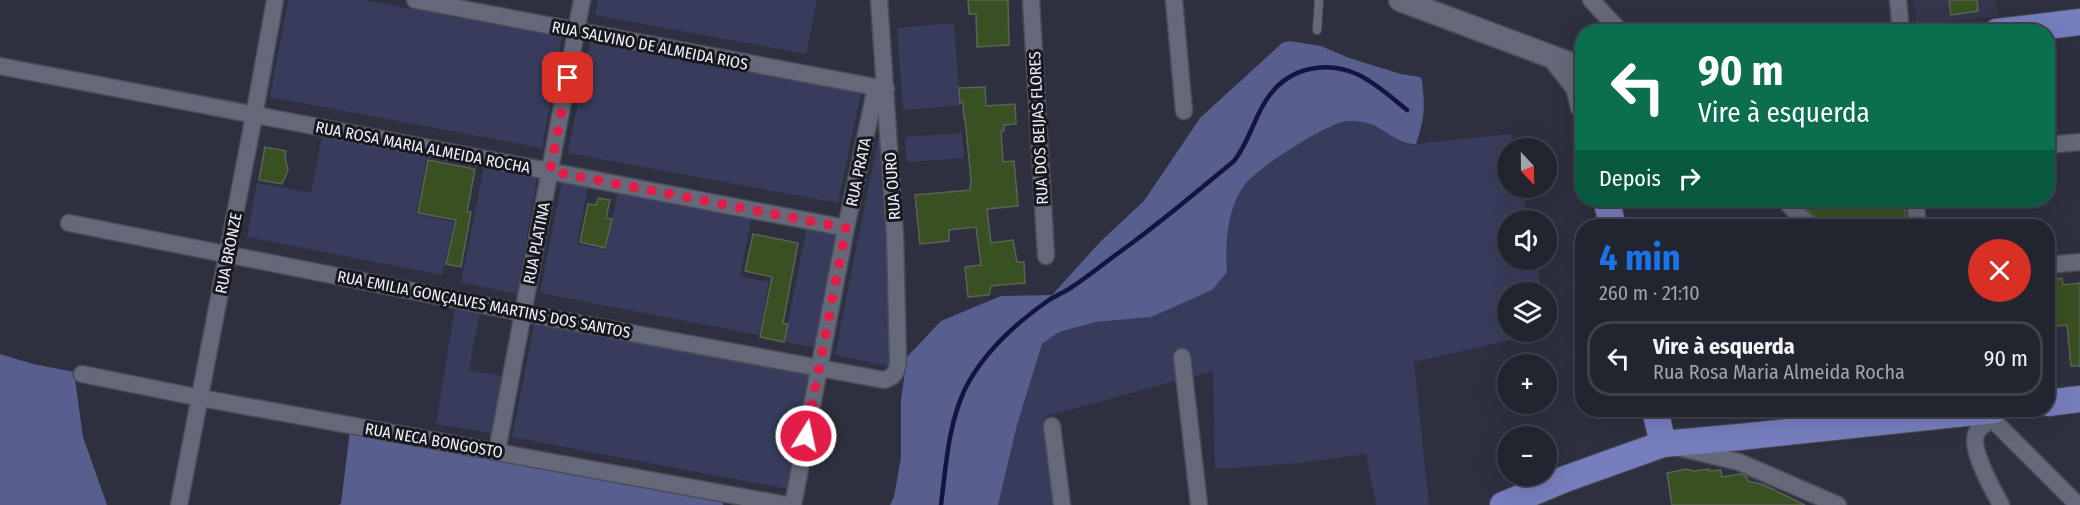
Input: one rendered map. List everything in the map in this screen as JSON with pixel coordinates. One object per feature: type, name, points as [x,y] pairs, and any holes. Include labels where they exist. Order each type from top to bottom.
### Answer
[{"type":"main road","points":[[2055,25],[2080,22]]},
{"type":"main road","points":[[2055,402],[2080,399]]},
{"type":"main road","points":[[1657,417],[1663,444]]},
{"type":"main road","points":[[1503,505],[1536,498],[1564,479],[1663,444],[1739,450],[1979,417]]},
{"type":"street","name":"RUA BRONZE","points":[[179,505],[201,398],[274,0]]},
{"type":"street","name":"RUA SALVINO DE ALMEIDA RIOS","points":[[415,0],[881,88]]},
{"type":"street","name":"RUA PLATINA","points":[[497,451],[582,0]]},
{"type":"street","name":"RUA OURO","points":[[879,0],[881,88],[895,236],[898,363],[896,371]]},
{"type":"street","name":"RUA DOS BEIJAS FLORES","points":[[1031,0],[1046,256]]},
{"type":"street","points":[[1174,0],[1184,111]]},
{"type":"street","points":[[1400,0],[1575,66]]},
{"type":"street","points":[[1591,0],[1614,24]]},
{"type":"street","points":[[1898,0],[1900,24]]},
{"type":"street","points":[[1554,58],[1575,84]]},
{"type":"street","name":"RUA ROSA MARIA ALMEIDA ROCHA","points":[[0,66],[846,228]]},
{"type":"street","name":"RUA PRATA","points":[[793,505],[846,228],[881,88]]},
{"type":"street","points":[[2055,144],[2080,142]]},
{"type":"street","points":[[1791,207],[1803,219]]},
{"type":"street","name":"RUA EMILIA GONÇALVES MARTINS DOS SANTOS","points":[[69,223],[523,313],[884,380],[893,376],[896,371]]},
{"type":"street","points":[[2055,264],[2080,262]]},
{"type":"street","points":[[1182,357],[1199,505]]},
{"type":"street","name":"RUA NECA BONGOSTO","points":[[82,374],[201,398],[787,505]]},
{"type":"street","points":[[1986,417],[1975,442],[1978,455],[2001,505]]},
{"type":"street","points":[[1987,417],[2078,505]]},
{"type":"street","points":[[1052,426],[1062,505]]},
{"type":"street","points":[[1739,450],[1838,505]]},
{"type":"lane","points":[[1317,30],[1319,0]]},
{"type":"shaded area","points":[[288,0],[364,0],[562,37],[542,148],[270,97]]},
{"type":"shaded area","points":[[598,0],[817,0],[806,54],[595,15]]},
{"type":"shaded area","points":[[1914,0],[1996,0],[1998,16],[1917,24]]},
{"type":"shaded area","points":[[954,23],[960,105],[903,110],[897,28]]},
{"type":"shaded area","points":[[590,41],[861,93],[838,203],[568,153]]},
{"type":"shaded area","points":[[1290,41],[1321,46],[1349,58],[1401,74],[1420,77],[1424,112],[1416,144],[1395,138],[1376,126],[1356,121],[1344,121],[1317,133],[1273,161],[1250,179],[1233,206],[1228,228],[1227,272],[1212,290],[1151,317],[1096,322],[1059,332],[1042,344],[1017,425],[998,505],[890,505],[894,497],[901,457],[901,400],[907,357],[941,321],[1001,296],[1052,295],[1101,241],[1144,201],[1200,118],[1282,43]]},
{"type":"shaded area","points":[[1346,121],[1363,121],[1406,145],[1512,134],[1513,138],[1497,138],[1497,198],[1524,198],[1526,210],[1497,210],[1497,270],[1538,270],[1540,282],[1497,282],[1497,342],[1501,342],[1414,362],[1429,505],[1376,505],[1366,454],[1299,463],[1215,469],[1213,371],[1046,416],[1058,505],[998,505],[1017,425],[1042,344],[1059,332],[1096,322],[1151,317],[1227,272],[1226,251],[1230,216],[1243,186],[1274,160],[1304,140]]},
{"type":"shaded area","points":[[880,130],[894,367],[835,355]]},
{"type":"shaded area","points":[[962,133],[964,158],[907,162],[905,137]]},
{"type":"shaded area","points":[[322,135],[427,154],[416,214],[454,222],[442,275],[247,237],[257,183],[311,193]]},
{"type":"shaded area","points":[[484,167],[537,177],[517,294],[461,282]]},
{"type":"shaded area","points":[[562,182],[588,186],[577,244],[606,250],[618,190],[752,217],[740,276],[769,282],[759,335],[540,293]]},
{"type":"shaded area","points":[[807,227],[836,233],[814,347],[784,342]]},
{"type":"shaded area","points":[[455,307],[480,311],[469,370],[502,376],[492,433],[436,424]]},
{"type":"shaded area","points":[[535,321],[810,373],[788,489],[512,437]]},
{"type":"shaded area","points":[[0,354],[33,364],[74,372],[83,437],[107,505],[0,505]]},
{"type":"shaded area","points":[[350,430],[724,500],[723,505],[338,505],[341,504]]},
{"type":"building","points":[[968,0],[1008,0],[1009,45],[977,47],[976,14],[969,14]]},
{"type":"building","points":[[1949,0],[1977,0],[1978,11],[1951,15]]},
{"type":"building","points":[[985,87],[986,106],[1015,104],[1016,124],[1004,125],[1004,131],[1001,131],[1003,162],[1014,161],[1018,206],[987,209],[991,243],[1013,240],[1017,262],[1024,262],[1025,283],[991,286],[989,295],[968,297],[965,267],[981,265],[976,227],[949,230],[949,241],[920,244],[915,195],[970,190],[965,118],[963,102],[960,103],[959,88]]},
{"type":"building","points":[[265,147],[286,151],[288,170],[282,184],[259,180]]},
{"type":"building","points":[[428,160],[475,169],[467,212],[471,212],[461,267],[446,264],[456,220],[418,213]]},
{"type":"building","points":[[598,198],[610,200],[606,218],[612,219],[605,248],[580,242],[588,204],[596,205]]},
{"type":"building","points":[[1805,207],[1905,207],[1906,219],[1817,219]]},
{"type":"building","points":[[753,234],[798,243],[783,323],[788,324],[784,342],[760,337],[772,277],[745,271]]},
{"type":"building","points":[[2062,278],[2063,285],[2080,283],[2080,366],[2071,366],[2067,325],[2055,326],[2055,279]]},
{"type":"building","points":[[1686,469],[1721,470],[1722,477],[1741,474],[1747,477],[1748,481],[1764,485],[1805,505],[1672,505],[1667,473]]},
{"type":"waterway","points":[[941,505],[948,446],[955,417],[965,389],[981,363],[1024,319],[1142,236],[1234,161],[1269,96],[1287,78],[1322,67],[1347,70],[1366,79],[1407,110]]},
{"type":"route","points":[[568,78],[550,171],[846,228],[806,436]]}]
